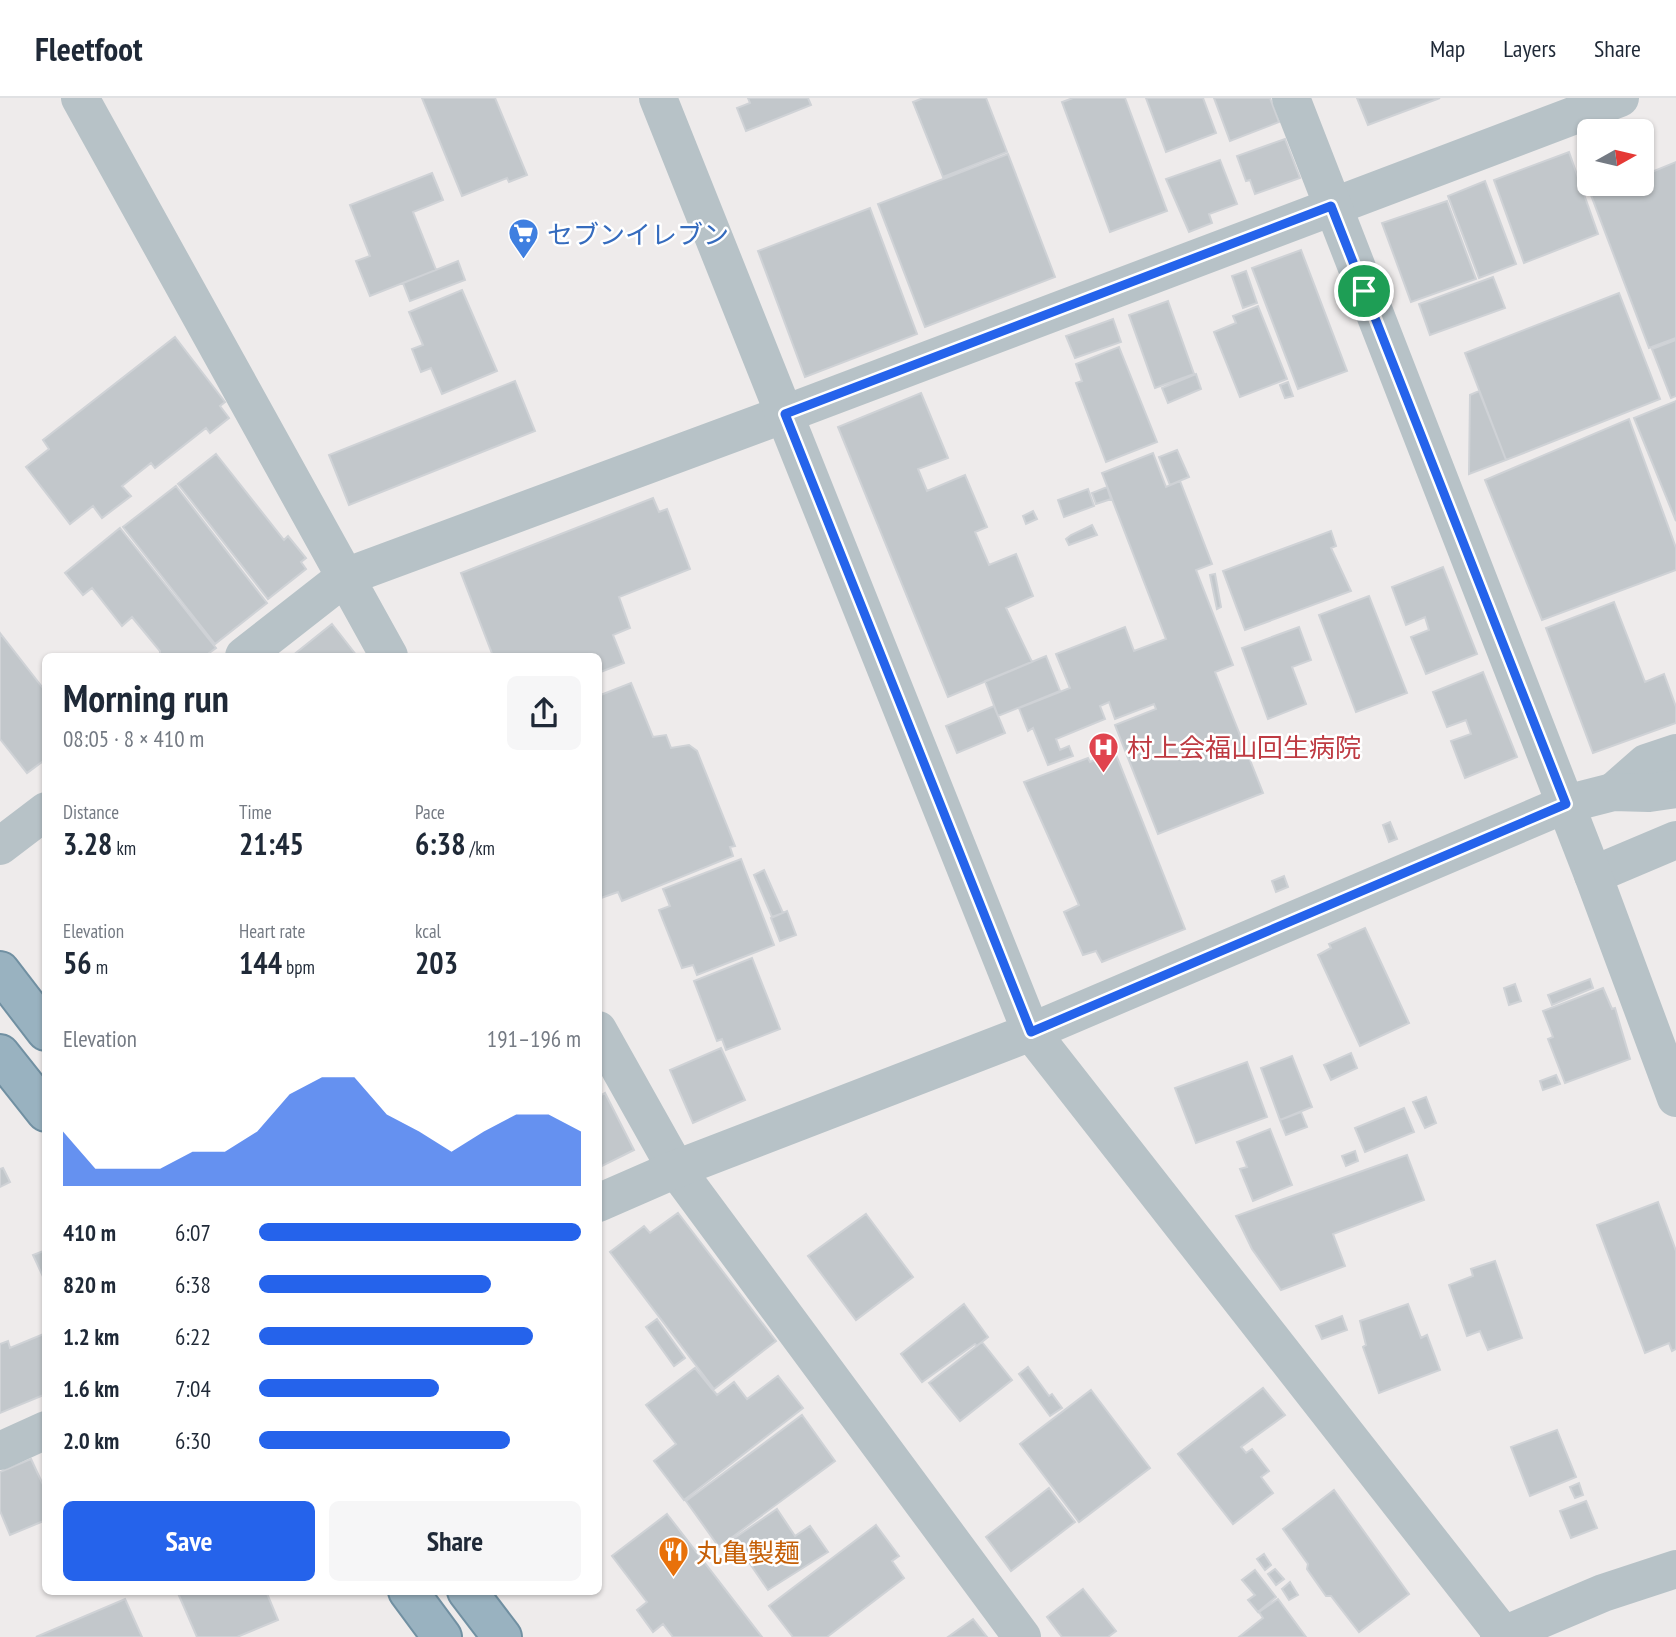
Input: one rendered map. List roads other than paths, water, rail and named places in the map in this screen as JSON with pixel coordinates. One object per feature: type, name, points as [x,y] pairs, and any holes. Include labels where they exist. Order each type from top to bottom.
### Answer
[{"type":"highway","points":[[0,971],[42,1026]]},
{"type":"highway","points":[[0,1054],[42,1107]]},
{"type":"highway","points":[[411,1595],[442,1637]]},
{"type":"highway","points":[[470,1595],[502,1637]]},
{"type":"street","points":[[80,98],[387,653]]},
{"type":"street","points":[[657,98],[1031,1032],[1502,1636],[1603,1593],[1676,1569]]},
{"type":"street","points":[[1291,98],[1593,874],[1676,1098]]},
{"type":"street","points":[[248,653],[345,578],[1620,98]]},
{"type":"street","points":[[1613,792],[1646,763],[1676,753]]},
{"type":"street","points":[[602,1201],[676,1169],[1031,1032],[1566,804],[1613,792],[1649,793],[1676,789]]},
{"type":"street","points":[[0,846],[42,813]]},
{"type":"street","points":[[1593,874],[1676,840]]},
{"type":"street","points":[[602,1037],[676,1169],[1022,1637]]},
{"type":"street","points":[[0,1451],[42,1432]]},
{"type":"place","name":"セブンイレブン","points":[[524,261]]},
{"type":"place","name":"村上会福山回生病院","points":[[1104,774]]},
{"type":"place","name":"丸亀製麺","points":[[673,1579]]}]
